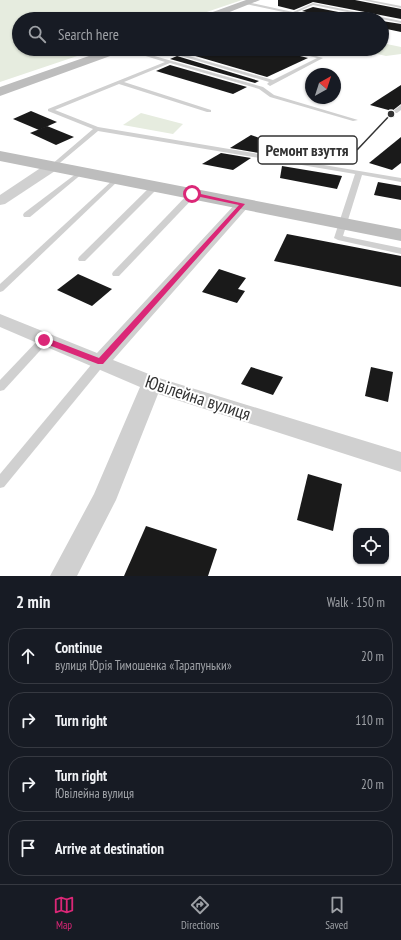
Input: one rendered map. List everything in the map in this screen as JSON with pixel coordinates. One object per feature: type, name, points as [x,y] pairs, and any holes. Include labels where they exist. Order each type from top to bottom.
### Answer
[{"type":"street","points":[[223,12],[251,2]]},
{"type":"street","points":[[0,92],[100,56]]},
{"type":"street","points":[[0,156],[401,235]]},
{"type":"street","points":[[0,201],[54,166]]},
{"type":"street","points":[[100,362],[243,204]]},
{"type":"street","name":"Ювілейна вулиця","points":[[0,320],[44,340],[152,384],[401,462]]},
{"type":"street","points":[[63,576],[104,500],[152,384]]},
{"type":"lane","points":[[295,12],[323,0]]},
{"type":"lane","points":[[364,0],[401,7]]},
{"type":"lane","points":[[251,2],[289,12]]},
{"type":"lane","points":[[313,4],[352,12]]},
{"type":"lane","points":[[389,20],[401,22]]},
{"type":"lane","points":[[148,56],[261,88],[272,96],[355,120]]},
{"type":"lane","points":[[158,59],[166,56]]},
{"type":"lane","points":[[183,56],[274,82]]},
{"type":"lane","points":[[261,88],[321,58],[313,56]]},
{"type":"lane","points":[[169,62],[50,110],[97,129],[358,173],[399,178]]},
{"type":"lane","points":[[119,82],[209,111]]},
{"type":"lane","points":[[394,112],[401,107]]},
{"type":"lane","points":[[54,166],[97,129]]},
{"type":"lane","points":[[27,215],[81,172]]},
{"type":"lane","points":[[358,173],[338,238],[401,251]]},
{"type":"lane","points":[[0,289],[117,179]]},
{"type":"lane","points":[[82,259],[156,186]]},
{"type":"lane","points":[[116,274],[192,194]]},
{"type":"lane","points":[[0,387],[44,340]]},
{"type":"lane","points":[[0,483],[100,362]]},
{"type":"shaded area","points":[[0,0],[242,0],[207,12],[12,12],[12,56],[77,56],[0,82]]},
{"type":"shaded area","points":[[389,44],[401,47],[401,54],[389,56]]},
{"type":"shaded area","points":[[141,113],[183,124],[173,134],[123,125]]},
{"type":"building","points":[[278,0],[355,0],[401,9],[401,19],[389,17],[389,12],[365,12],[313,2],[294,10],[278,6]]},
{"type":"building","points":[[313,7],[338,12],[306,12],[302,11]]},
{"type":"building","points":[[389,22],[401,24],[401,32],[389,29]]},
{"type":"building","points":[[177,56],[259,81],[255,83],[170,59]]},
{"type":"building","points":[[195,56],[300,56],[308,58],[267,77]]},
{"type":"building","points":[[170,65],[247,87],[233,94],[156,71]]},
{"type":"building","points":[[401,85],[401,104],[392,111],[370,105]]},
{"type":"building","points":[[31,111],[57,122],[39,130],[13,119]]},
{"type":"building","points":[[47,126],[74,137],[56,145],[30,133]]},
{"type":"building","points":[[251,135],[273,143],[259,153],[230,148]]},
{"type":"building","points":[[401,137],[401,163],[392,170],[369,163]]},
{"type":"building","points":[[221,153],[251,158],[233,170],[202,164]]},
{"type":"building","points":[[282,166],[342,176],[337,189],[280,178]]},
{"type":"building","points":[[378,182],[401,186],[401,200],[374,195]]},
{"type":"building","points":[[287,234],[401,256],[401,287],[274,261]]},
{"type":"building","points":[[219,269],[246,278],[238,289],[245,291],[237,303],[202,292]]},
{"type":"building","points":[[78,274],[112,289],[92,306],[57,290]]},
{"type":"building","points":[[251,367],[283,377],[273,395],[241,384]]},
{"type":"building","points":[[371,367],[393,372],[388,402],[365,396]]},
{"type":"building","points":[[308,474],[342,484],[333,531],[297,520]]},
{"type":"building","points":[[146,526],[217,549],[208,576],[124,576]]},
{"type":"place","name":"Ремонт взуття","points":[[391,114]]},
{"type":"route","points":[[44,340],[100,362],[243,204],[192,194]]}]
